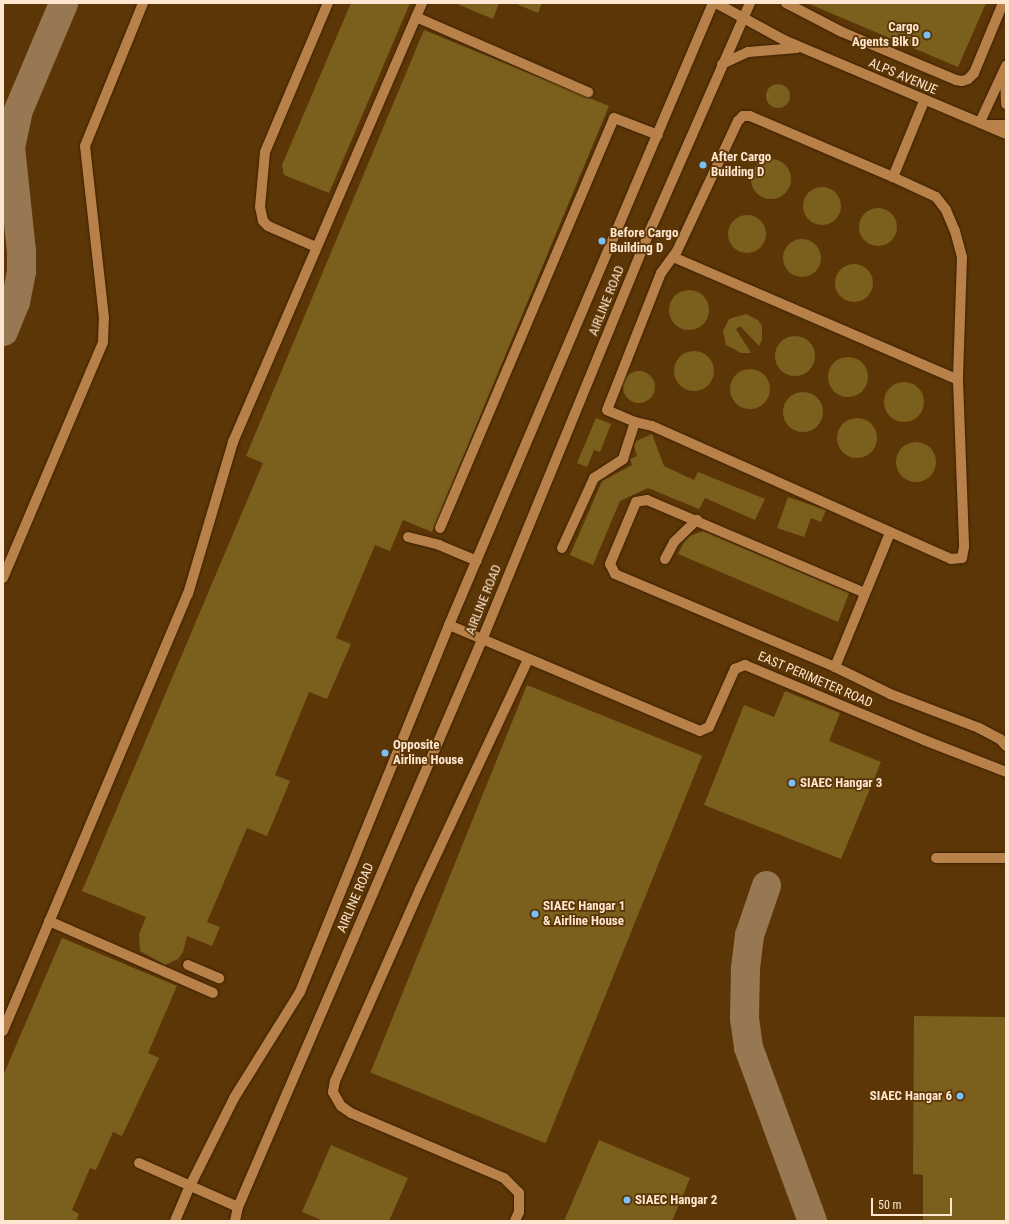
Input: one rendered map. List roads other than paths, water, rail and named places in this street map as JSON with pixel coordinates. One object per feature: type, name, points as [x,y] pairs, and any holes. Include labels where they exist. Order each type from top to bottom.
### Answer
[{"type":"street","points":[[3,578],[103,342],[104,318],[85,146],[143,3]]},
{"type":"street","points":[[316,247],[268,226],[263,221],[260,207],[265,152],[328,3]]},
{"type":"street","points":[[3,1031],[188,594],[225,461],[422,3]]},
{"type":"street","name":"ALPS AVENUE","points":[[715,3],[743,19],[805,49],[924,101],[985,124],[1006,134]]},
{"type":"street","name":"AIRLINE ROAD","points":[[175,1221],[190,1186],[234,1098],[300,992],[449,625],[715,3]]},
{"type":"street","name":"AIRLINE ROAD","points":[[234,1220],[238,1207],[482,640],[722,65],[750,3]]},
{"type":"street","points":[[786,3],[842,32],[956,80],[962,80],[968,79],[974,73],[1003,3]]},
{"type":"street","points":[[416,17],[588,92]]},
{"type":"street","points":[[722,65],[753,51],[805,49]]},
{"type":"street","points":[[1006,67],[1006,104]]},
{"type":"street","points":[[985,124],[1006,67]]},
{"type":"street","points":[[893,177],[924,101]]},
{"type":"street","points":[[742,116],[750,116],[893,177],[936,197],[946,210],[955,231],[962,257],[958,380],[964,547],[962,558],[951,559],[652,426],[635,422],[608,412],[607,408],[662,273],[673,257],[738,121],[742,116]]},
{"type":"street","points":[[440,528],[614,118],[658,135]]},
{"type":"street","name":"ALPS AVENUE","points":[[985,124],[1006,125]]},
{"type":"street","points":[[673,257],[958,380]]},
{"type":"street","points":[[562,548],[594,478],[623,459],[635,422]]},
{"type":"street","points":[[865,593],[697,520],[647,500],[636,502],[610,564],[611,570],[615,574],[835,667],[890,694],[978,728],[1000,739],[1006,746]]},
{"type":"street","points":[[665,559],[674,542],[697,520]]},
{"type":"street","points":[[835,667],[890,533]]},
{"type":"street","points":[[408,537],[439,545],[477,561]]},
{"type":"street","name":"EAST PERIMETER ROAD","points":[[449,625],[700,731],[709,727],[736,669],[745,665],[924,740],[1006,772]]},
{"type":"street","points":[[515,1221],[519,1212],[519,1193],[504,1178],[351,1113],[341,1106],[333,1092],[335,1081],[417,896],[528,659]]},
{"type":"street","points":[[936,858],[1006,858]]},
{"type":"street","points":[[49,921],[213,993]]},
{"type":"street","points":[[188,965],[219,978]]},
{"type":"street","points":[[139,1163],[238,1207]]},
{"type":"place","name":"Cargo Agents Blk D","points":[[927,35]]},
{"type":"place","name":"After Cargo Building D","points":[[703,165]]},
{"type":"place","name":"Before Cargo Building D","points":[[602,241]]},
{"type":"place","name":"Opposite Airline House","points":[[385,753]]},
{"type":"place","name":"SIAEC Hangar 3","points":[[792,783]]},
{"type":"place","name":"SIAEC Hangar 1 & Airline House","points":[[535,914]]},
{"type":"place","name":"SIAEC Hangar 6","points":[[960,1096]]},
{"type":"place","name":"SIAEC Hangar 2","points":[[627,1200]]}]
